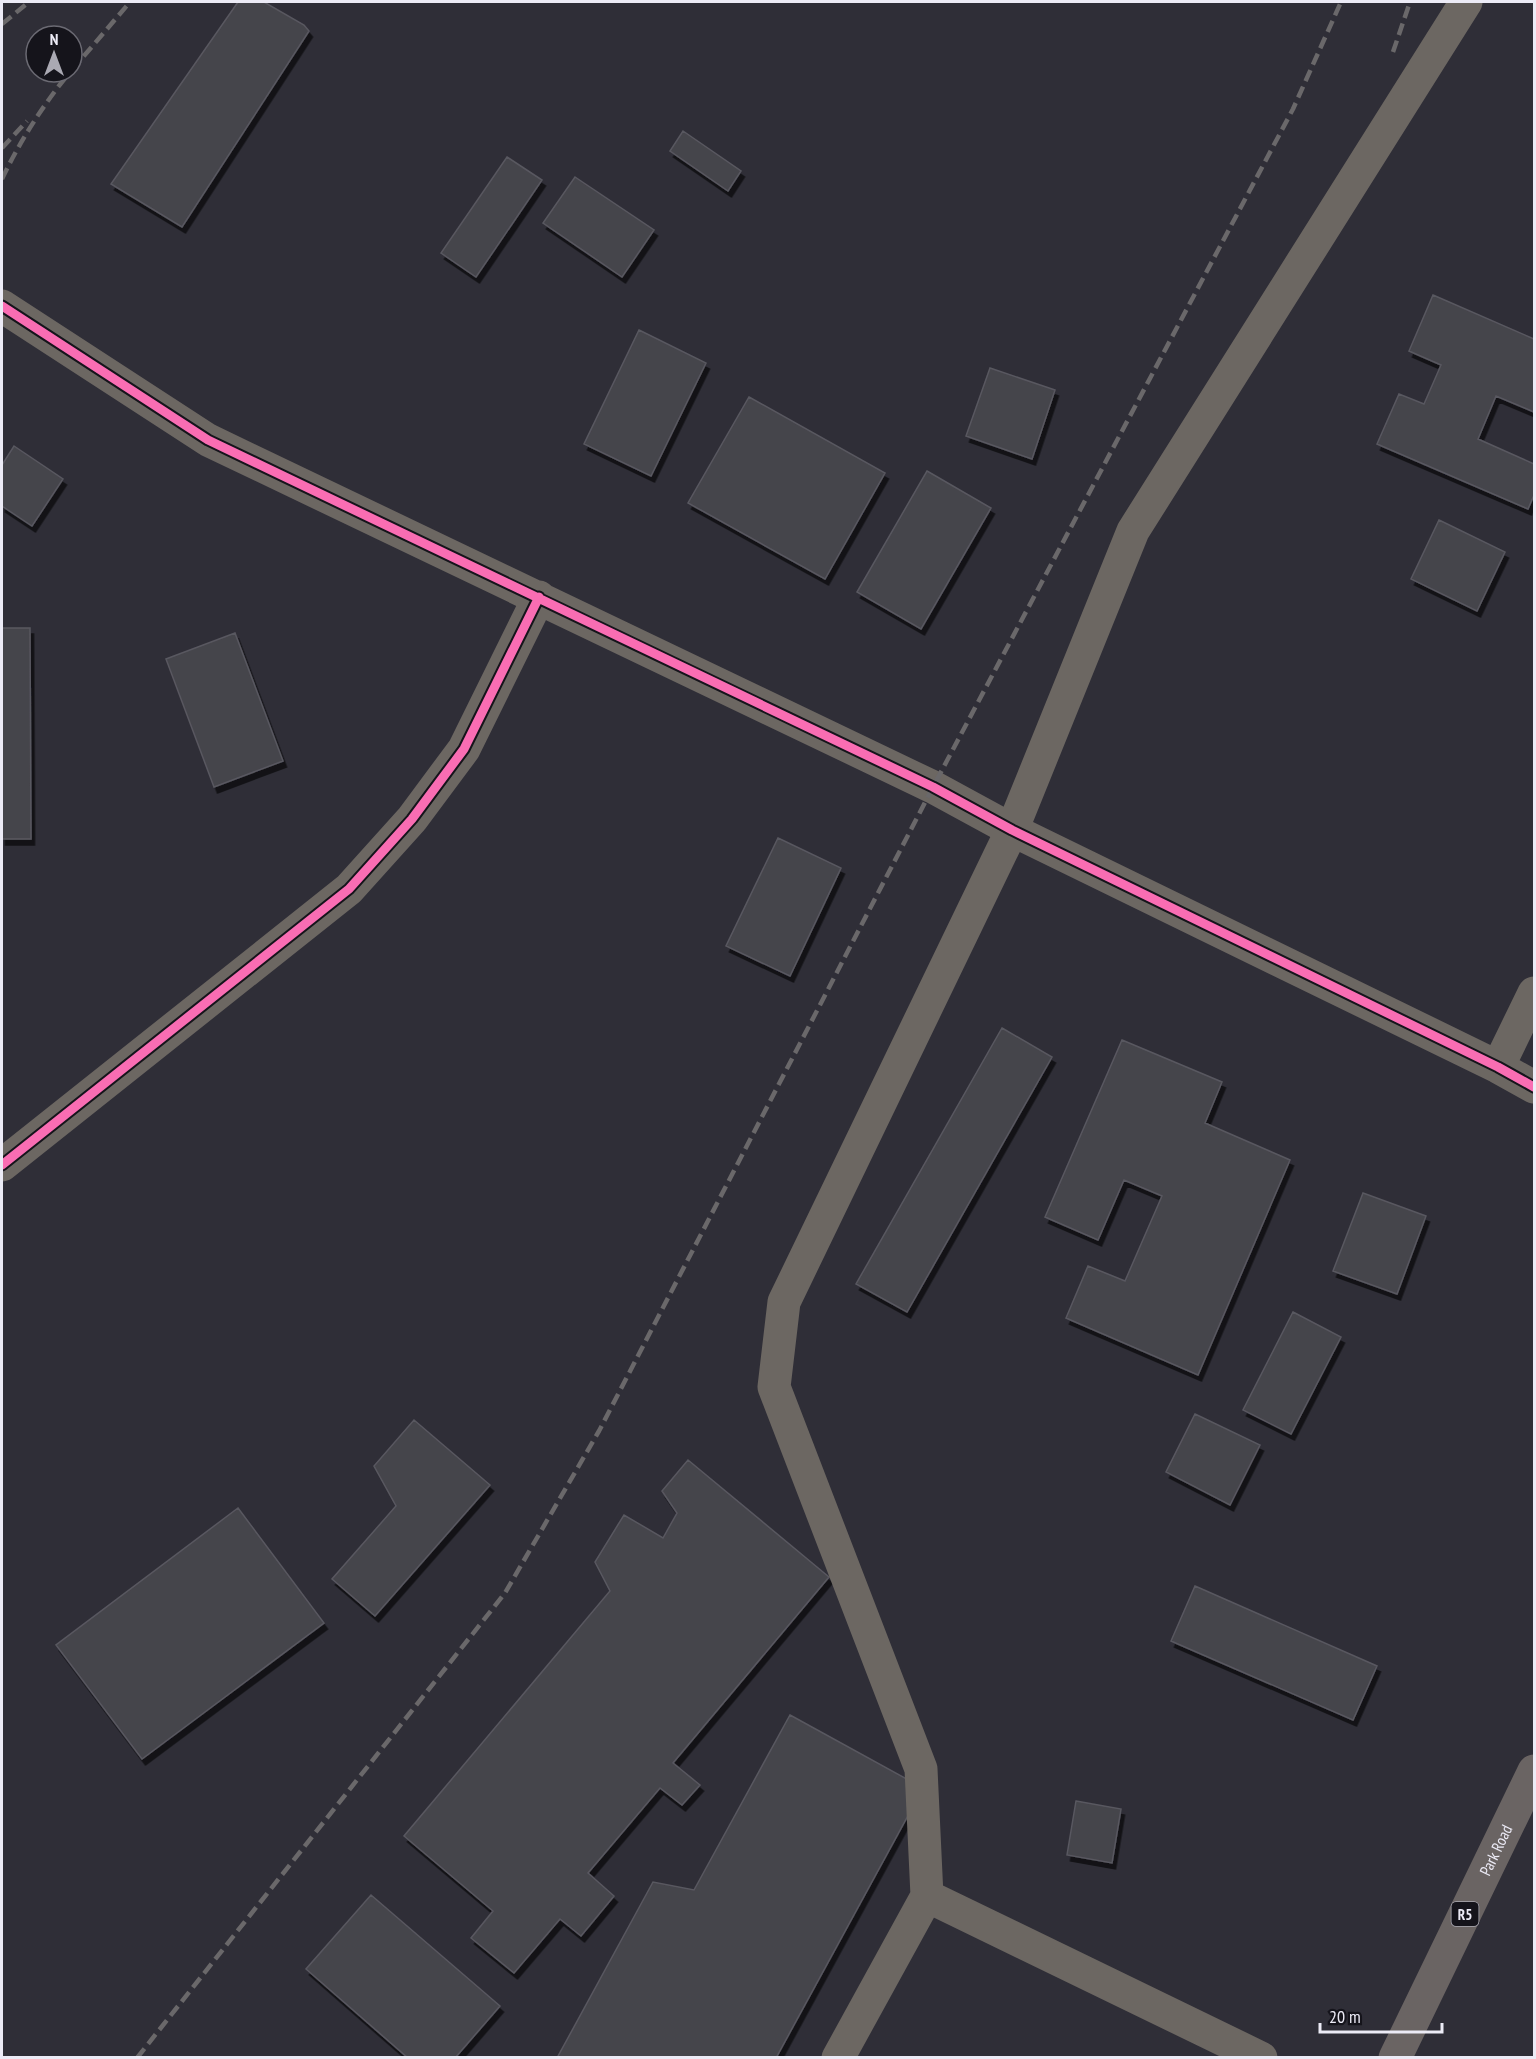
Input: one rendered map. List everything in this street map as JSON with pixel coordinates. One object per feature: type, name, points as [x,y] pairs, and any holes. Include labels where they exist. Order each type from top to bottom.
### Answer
[{"type":"highway","name":"Park Road","points":[[1395,2058],[1534,1771]]},
{"type":"street","points":[[838,2058],[927,1896],[921,1769],[774,1387],[784,1302],[1012,831],[1133,531],[1466,2]]},
{"type":"street","points":[[2,306],[208,440],[933,787],[1012,831],[1534,1087]]},
{"type":"street","points":[[2,1165],[349,889],[412,819],[464,750],[539,597]]},
{"type":"street","points":[[1497,1067],[1534,993]]},
{"type":"street","points":[[927,1896],[1261,2058]]},
{"type":"building","points":[[238,2],[264,2],[304,25],[309,31],[182,227],[111,184]]},
{"type":"building","points":[[683,131],[741,171],[728,191],[670,151]]},
{"type":"building","points":[[507,157],[542,180],[476,277],[441,253]]},
{"type":"building","points":[[575,177],[654,230],[622,277],[543,223]]},
{"type":"building","points":[[1433,295],[1534,339],[1534,412],[1496,396],[1478,439],[1534,464],[1534,495],[1528,509],[1377,444],[1399,394],[1424,404],[1441,365],[1409,351]]},
{"type":"building","points":[[639,330],[706,363],[651,476],[584,444]]},
{"type":"building","points":[[990,368],[1055,390],[1032,459],[966,436]]},
{"type":"building","points":[[749,397],[885,473],[825,579],[688,503]]},
{"type":"building","points":[[14,446],[63,479],[32,526],[2,506],[2,465]]},
{"type":"building","points":[[927,471],[991,508],[921,629],[857,592]]},
{"type":"building","points":[[1439,520],[1505,552],[1477,611],[1411,579]]},
{"type":"building","points":[[2,628],[30,628],[31,839],[2,839]]},
{"type":"building","points":[[235,633],[283,761],[214,787],[166,659]]},
{"type":"building","points":[[778,838],[841,868],[790,976],[726,946]]},
{"type":"building","points":[[1002,1028],[1052,1057],[907,1312],[856,1284]]},
{"type":"building","points":[[1122,1040],[1222,1082],[1205,1123],[1290,1160],[1198,1375],[1066,1318],[1088,1266],[1125,1281],[1162,1196],[1124,1180],[1098,1240],[1045,1217]]},
{"type":"building","points":[[1363,1193],[1426,1216],[1397,1294],[1333,1271]]},
{"type":"building","points":[[1293,1312],[1341,1337],[1291,1434],[1243,1410]]},
{"type":"building","points":[[1195,1414],[1260,1445],[1230,1505],[1166,1472]]},
{"type":"building","points":[[414,1420],[490,1485],[375,1616],[332,1579],[396,1506],[374,1466]]},
{"type":"building","points":[[688,1460],[829,1577],[673,1763],[700,1785],[682,1805],[660,1788],[588,1873],[614,1896],[581,1936],[560,1919],[514,1973],[471,1938],[493,1911],[404,1836],[610,1591],[595,1562],[624,1515],[663,1538],[677,1513],[662,1491]]},
{"type":"building","points":[[238,1508],[324,1623],[142,1759],[56,1645]]},
{"type":"building","points":[[1195,1586],[1377,1666],[1353,1720],[1171,1641]]},
{"type":"building","points":[[790,1715],[923,1788],[776,2058],[557,2058],[653,1882],[694,1890]]},
{"type":"building","points":[[1076,1801],[1121,1809],[1112,1863],[1067,1855]]},
{"type":"building","points":[[371,1895],[500,2006],[455,2058],[408,2058],[306,1969]]},
{"type":"railway","points":[[2,24],[29,2]]},
{"type":"railway","points":[[84,56],[130,2]]},
{"type":"railway","points":[[137,2058],[505,1593],[599,1431],[933,787],[1293,109],[1341,2]]},
{"type":"railway","points":[[1393,52],[1410,2]]},
{"type":"railway","points":[[2,179],[16,151],[61,84]]},
{"type":"railway","points":[[2,148],[27,121]]},
{"type":"cycle path","points":[[2,306],[208,440],[933,787],[1012,830],[1498,1067],[1534,1087]]},
{"type":"cycle path","points":[[2,1165],[349,889],[412,819],[464,749],[539,597]]}]
